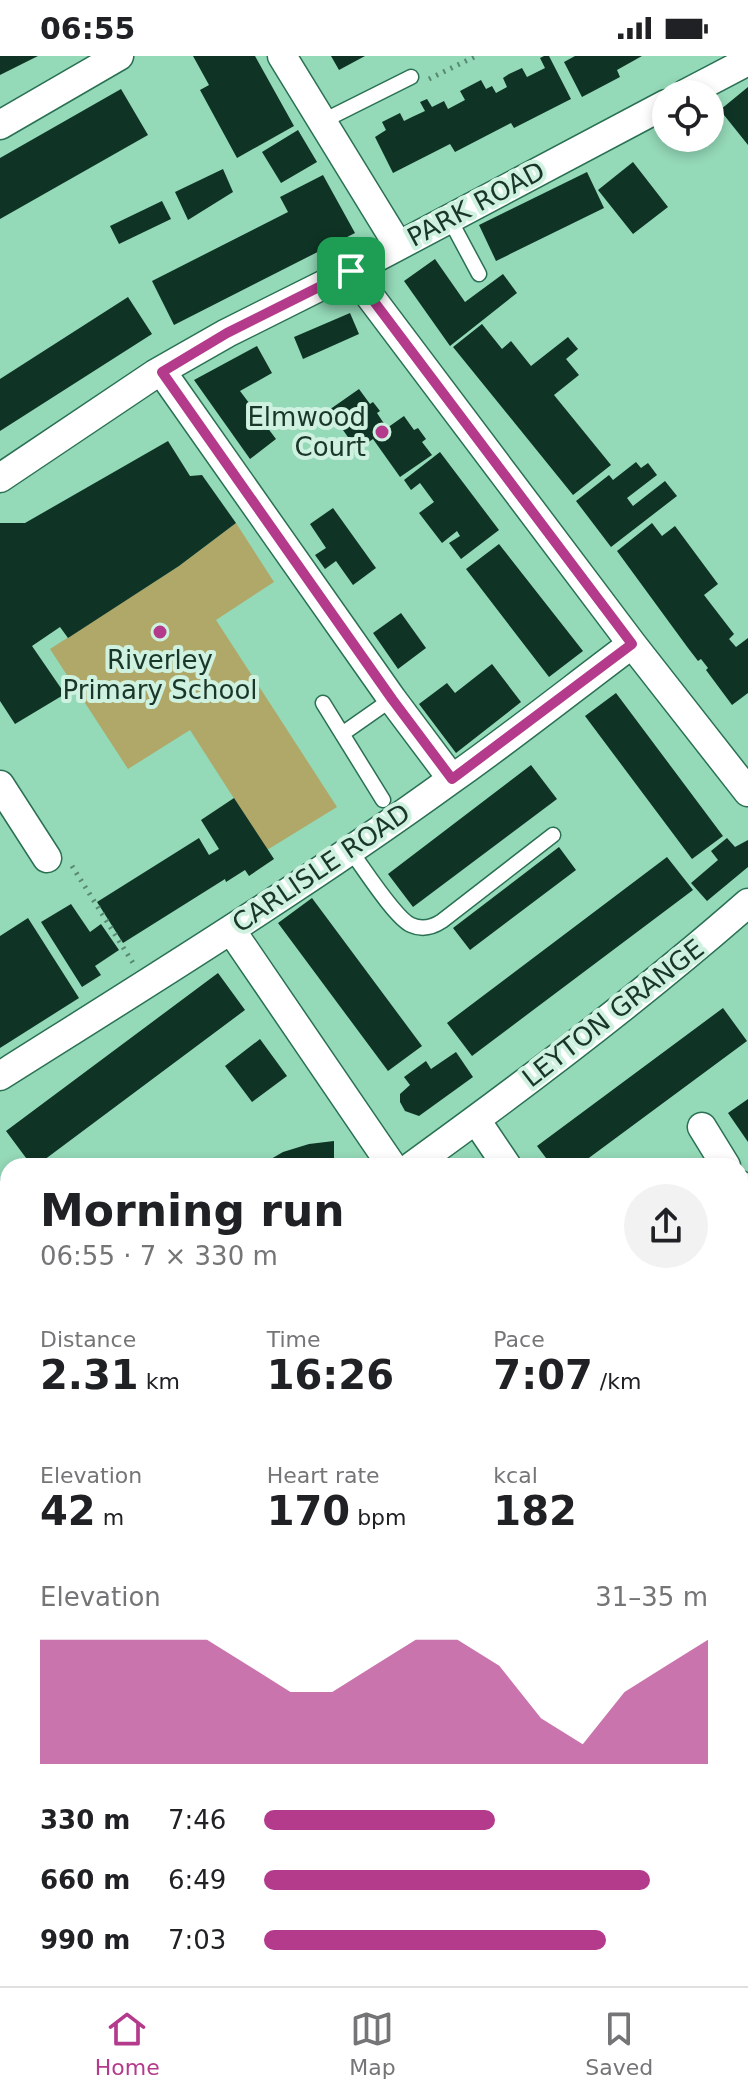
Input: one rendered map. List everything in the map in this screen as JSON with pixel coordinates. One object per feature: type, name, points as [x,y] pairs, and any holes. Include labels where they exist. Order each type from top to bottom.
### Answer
[{"type":"street","points":[[0,125],[119,56]]},
{"type":"street","points":[[282,56],[398,245]]},
{"type":"street","points":[[712,80],[748,61]]},
{"type":"street","name":"PARK ROAD","points":[[0,478],[155,374],[227,333],[652,111]]},
{"type":"street","points":[[351,271],[632,644],[748,792]]},
{"type":"street","points":[[162,372],[392,699],[452,779]]},
{"type":"street","name":"CARLISLE ROAD","points":[[0,1076],[231,930],[350,850],[452,779],[632,644]]},
{"type":"street","points":[[0,785],[47,858]]},
{"type":"street","name":"LEYTON GRANGE","points":[[423,1158],[684,959],[748,903]]},
{"type":"street","points":[[231,930],[387,1158]]},
{"type":"street","points":[[476,1120],[502,1158]]},
{"type":"street","points":[[702,1127],[721,1158]]},
{"type":"lane","points":[[321,122],[407,79]]},
{"type":"lane","points":[[449,218],[479,274]]},
{"type":"lane","points":[[342,734],[392,699]]},
{"type":"lane","points":[[323,703],[383,800]]},
{"type":"lane","points":[[350,850],[400,917],[414,927],[426,928],[442,921],[553,835]]},
{"type":"path","points":[[407,79],[414,87],[476,56]]},
{"type":"path","points":[[47,858],[72,866],[146,984]]},
{"type":"shaded area","points":[[236,523],[274,582],[216,620],[337,807],[267,850],[190,730],[128,769],[50,649],[179,566]]},
{"type":"building","points":[[0,56],[38,56],[0,75]]},
{"type":"building","points":[[193,56],[255,56],[294,126],[237,158],[200,90],[209,85]]},
{"type":"building","points":[[331,56],[365,56],[339,70]]},
{"type":"building","points":[[549,56],[571,99],[514,128],[511,123],[455,152],[450,144],[393,173],[375,137],[386,130],[382,122],[400,113],[404,121],[425,111],[420,102],[427,99],[432,107],[444,101],[448,109],[465,100],[460,91],[481,80],[486,89],[492,86],[496,93],[507,87],[503,78],[509,74],[522,68],[527,77],[545,68],[540,58]]},
{"type":"building","points":[[575,56],[642,56],[617,70],[620,77],[582,97],[564,62]]},
{"type":"building","points":[[748,87],[748,145],[724,115],[724,107]]},
{"type":"building","points":[[121,89],[148,135],[0,219],[0,158]]},
{"type":"building","points":[[298,130],[317,162],[281,183],[262,152]]},
{"type":"building","points":[[633,162],[668,207],[633,234],[598,190]]},
{"type":"building","points":[[223,169],[233,192],[188,220],[175,192]]},
{"type":"building","points":[[587,172],[604,208],[496,261],[479,225]]},
{"type":"building","points":[[323,175],[355,233],[174,325],[152,281],[288,212],[280,197]]},
{"type":"building","points":[[162,201],[171,219],[119,244],[110,226]]},
{"type":"building","points":[[435,259],[465,302],[503,274],[517,293],[450,346],[404,281]]},
{"type":"building","points":[[128,297],[152,334],[0,431],[0,379]]},
{"type":"building","points":[[350,313],[359,334],[303,359],[294,337]]},
{"type":"building","points":[[482,324],[502,349],[511,341],[531,366],[568,337],[578,349],[566,359],[579,375],[554,395],[611,465],[573,495],[453,347]]},
{"type":"building","points":[[257,346],[272,373],[240,391],[276,439],[250,459],[194,380]]},
{"type":"building","name":"Elmwood Court","points":[[359,389],[370,404],[373,402],[380,411],[377,413],[387,428],[404,416],[414,430],[418,428],[426,439],[422,442],[432,455],[400,477],[373,439],[357,450],[329,410]]},
{"type":"building","points":[[168,441],[190,476],[202,475],[236,523],[179,566],[68,638],[60,627],[32,646],[65,694],[15,724],[0,701],[0,523],[25,523]]},
{"type":"building","points":[[440,452],[499,530],[461,559],[449,543],[460,536],[457,531],[442,543],[419,513],[434,502],[420,483],[411,490],[404,480]]},
{"type":"building","points":[[636,462],[641,468],[648,463],[657,475],[627,498],[633,506],[665,481],[677,496],[611,547],[576,501],[609,475],[613,480]]},
{"type":"building","points":[[333,508],[376,568],[353,585],[336,561],[325,569],[315,555],[326,548],[310,524]]},
{"type":"building","points":[[652,523],[662,536],[675,526],[718,584],[704,595],[734,634],[729,639],[736,647],[748,638],[748,693],[732,705],[706,670],[708,668],[701,659],[698,661],[617,551]]},
{"type":"building","points":[[499,544],[583,651],[549,677],[466,569]]},
{"type":"building","points":[[401,613],[426,648],[398,669],[373,633]]},
{"type":"building","points":[[492,664],[521,702],[456,753],[419,704],[447,683],[455,693]]},
{"type":"building","points":[[616,693],[723,836],[692,859],[585,716]]},
{"type":"building","points":[[531,765],[557,799],[413,907],[388,874]]},
{"type":"building","points":[[234,798],[274,859],[249,876],[245,870],[226,882],[225,879],[123,943],[97,902],[199,838],[209,855],[219,849],[201,820]]},
{"type":"building","points":[[727,838],[735,847],[748,840],[748,867],[707,901],[691,883],[718,860],[711,851]]},
{"type":"building","points":[[559,847],[576,870],[470,950],[453,928]]},
{"type":"building","points":[[667,857],[693,890],[472,1056],[447,1023]]},
{"type":"building","points":[[312,898],[422,1046],[388,1071],[278,923]]},
{"type":"building","points":[[71,904],[90,932],[101,924],[119,950],[95,966],[101,975],[82,987],[41,922]]},
{"type":"building","points":[[28,918],[79,998],[0,1048],[0,936]]},
{"type":"building","points":[[218,973],[245,1010],[47,1158],[26,1158],[6,1131]]},
{"type":"building","points":[[723,1008],[747,1041],[589,1158],[546,1158],[537,1146]]},
{"type":"building","points":[[260,1039],[287,1076],[252,1102],[225,1066]]},
{"type":"building","points":[[456,1052],[473,1077],[419,1116],[405,1111],[400,1094],[410,1085],[404,1077],[426,1061],[431,1069]]},
{"type":"building","points":[[748,1099],[748,1142],[728,1113]]},
{"type":"building","points":[[334,1141],[334,1158],[273,1158],[283,1152]]},
{"type":"place","name":"Elmwood Court","points":[[382,432]]},
{"type":"place","name":"Riverley Primary School","points":[[160,632]]},
{"type":"route","points":[[351,271],[632,644],[452,779],[392,699],[162,372],[227,333],[351,271]]}]
